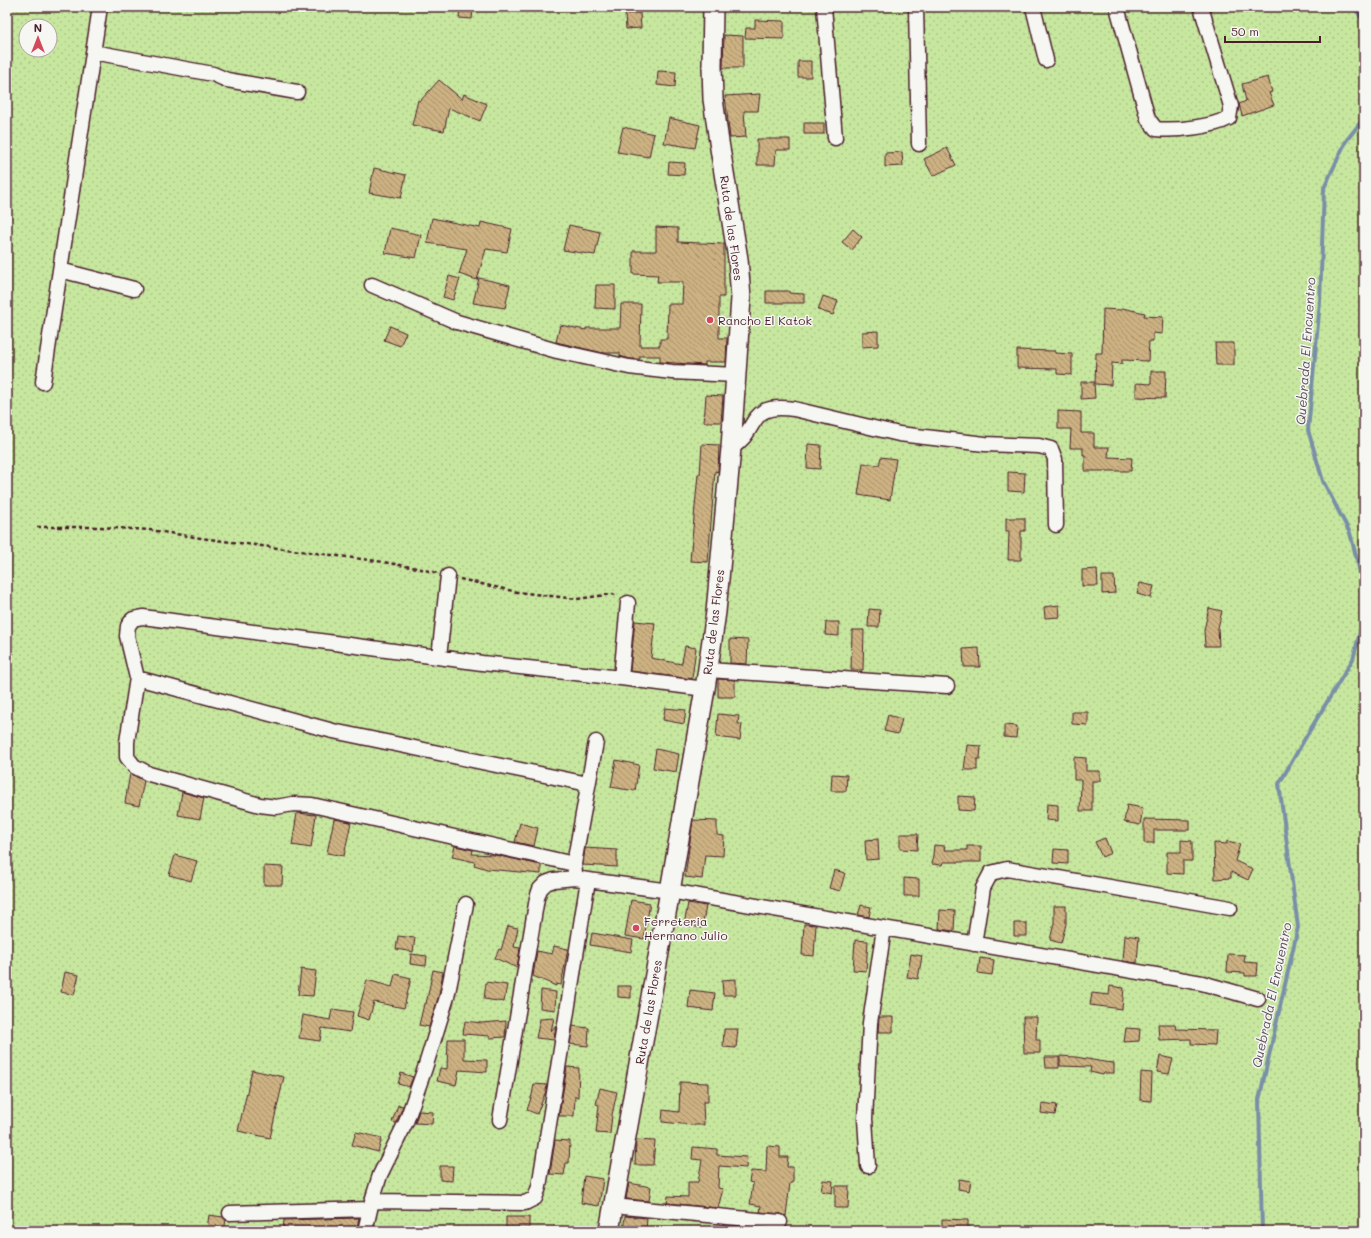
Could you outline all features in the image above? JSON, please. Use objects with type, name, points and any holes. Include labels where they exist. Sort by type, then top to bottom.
[{"type":"main road","name":"Ruta de las Flores","points":[[609,1231],[708,670],[731,448],[741,298],[739,267],[713,99],[713,7]]},
{"type":"street","points":[[44,382],[100,7]]},
{"type":"street","points":[[824,7],[835,138]]},
{"type":"street","points":[[916,7],[919,144]]},
{"type":"street","points":[[1033,7],[1046,60]]},
{"type":"street","points":[[1116,7],[1148,119],[1156,129],[1170,130],[1220,123],[1229,118],[1231,106],[1201,7]]},
{"type":"street","points":[[93,52],[213,74],[227,80],[297,92]]},
{"type":"street","points":[[60,270],[134,289]]},
{"type":"street","points":[[372,284],[458,322],[557,351],[629,367],[672,372],[736,375]]},
{"type":"street","points":[[731,448],[738,444],[757,415],[767,409],[780,407],[898,434],[985,444],[1039,446],[1051,449],[1055,458],[1056,525]]},
{"type":"street","points":[[439,657],[448,576]]},
{"type":"street","points":[[621,678],[628,603]]},
{"type":"street","points":[[574,864],[312,805],[292,804],[276,807],[260,805],[149,774],[134,766],[127,757],[127,742],[137,678],[127,636],[128,626],[133,619],[143,617],[439,657],[705,689]]},
{"type":"street","points":[[708,670],[947,686]]},
{"type":"street","points":[[137,678],[333,731],[588,784]]},
{"type":"street","points":[[230,1213],[371,1205],[525,1202],[535,1198],[539,1187],[582,879],[574,864],[596,742]]},
{"type":"street","points":[[974,944],[983,888],[991,873],[1008,870],[1230,908]]},
{"type":"street","points":[[500,1120],[537,898],[540,889],[546,883],[554,880],[582,879],[670,891],[1202,983],[1258,999]]},
{"type":"street","points":[[364,1231],[380,1175],[406,1122],[426,1068],[447,997],[466,904]]},
{"type":"street","points":[[868,1166],[865,1119],[870,1023],[884,928]]},
{"type":"street","points":[[613,1206],[780,1222]]},
{"type":"path","points":[[37,527],[98,527],[150,530],[378,561],[418,568],[517,592],[577,599],[613,594],[628,603]]},
{"type":"green space","points":[[7,7],[1364,7],[1364,1231],[7,1231]]},
{"type":"building","points":[[460,8],[473,9],[472,19],[459,18]]},
{"type":"building","points":[[640,13],[641,28],[626,29],[625,14]]},
{"type":"building","points":[[755,20],[784,21],[784,39],[745,38],[746,28],[755,28]]},
{"type":"building","points":[[724,35],[743,36],[743,68],[723,68]]},
{"type":"building","points":[[798,61],[811,61],[811,77],[798,77]]},
{"type":"building","points":[[658,71],[676,72],[675,87],[657,85]]},
{"type":"building","points":[[1268,77],[1272,92],[1269,93],[1274,105],[1242,116],[1239,104],[1246,101],[1242,84]]},
{"type":"building","points":[[439,80],[462,99],[464,94],[487,104],[480,121],[449,108],[444,131],[412,125],[418,100],[420,101]]},
{"type":"building","points":[[760,94],[758,111],[744,111],[746,137],[730,138],[725,96]]},
{"type":"building","points":[[669,118],[700,125],[695,148],[664,143]]},
{"type":"building","points":[[804,123],[824,123],[824,134],[804,134]]},
{"type":"building","points":[[623,127],[654,134],[649,157],[617,152]]},
{"type":"building","points":[[757,139],[790,139],[790,150],[776,150],[775,165],[757,165]]},
{"type":"building","points":[[947,148],[956,165],[933,176],[924,159]]},
{"type":"building","points":[[902,152],[903,166],[885,167],[885,153]]},
{"type":"building","points":[[669,162],[685,163],[684,175],[668,174]]},
{"type":"building","points":[[374,168],[406,175],[401,198],[369,193]]},
{"type":"building","points":[[432,218],[480,228],[481,222],[512,229],[507,252],[486,249],[477,280],[459,274],[467,249],[427,243]]},
{"type":"building","points":[[569,225],[600,232],[595,255],[563,250]]},
{"type":"building","points":[[656,227],[678,228],[678,242],[724,244],[724,297],[719,297],[719,338],[727,338],[726,362],[705,362],[705,365],[660,362],[660,356],[640,356],[640,359],[630,359],[620,356],[620,353],[603,353],[556,342],[560,325],[586,330],[586,328],[620,328],[621,304],[641,304],[640,346],[660,346],[660,339],[667,339],[668,304],[682,304],[683,282],[657,282],[658,275],[633,274],[633,251],[656,251]]},
{"type":"building","points":[[390,228],[421,235],[416,258],[385,253]]},
{"type":"building","points":[[853,229],[862,237],[852,250],[842,242]]},
{"type":"building","points":[[449,276],[460,279],[453,300],[443,297]]},
{"type":"building","points":[[479,278],[510,285],[505,308],[473,303]]},
{"type":"building","points":[[596,285],[615,285],[615,309],[595,308]]},
{"type":"building","points":[[766,291],[789,291],[789,293],[804,294],[804,303],[766,303]]},
{"type":"building","points":[[823,296],[838,301],[833,315],[818,310]]},
{"type":"building","points":[[1122,308],[1145,313],[1144,316],[1163,317],[1162,334],[1153,333],[1153,341],[1149,341],[1148,361],[1122,360],[1122,364],[1112,363],[1111,385],[1095,384],[1096,353],[1102,353],[1103,309],[1122,310]]},
{"type":"building","points":[[390,326],[406,333],[400,346],[384,340]]},
{"type":"building","points":[[878,331],[878,346],[862,347],[862,332]]},
{"type":"building","points":[[1215,343],[1234,343],[1234,365],[1216,365]]},
{"type":"building","points":[[1017,350],[1055,351],[1055,353],[1072,354],[1072,375],[1057,374],[1057,369],[1017,368]]},
{"type":"building","points":[[1151,371],[1166,371],[1165,398],[1136,397],[1136,383],[1151,384]]},
{"type":"building","points":[[1081,382],[1094,382],[1095,398],[1081,399]]},
{"type":"building","points":[[706,395],[723,396],[721,422],[704,422]]},
{"type":"building","points":[[1058,411],[1081,412],[1081,433],[1094,433],[1094,447],[1109,447],[1108,457],[1132,458],[1131,471],[1085,471],[1085,455],[1083,455],[1083,448],[1070,448],[1071,429],[1058,429]]},
{"type":"building","points":[[702,444],[719,445],[718,472],[715,471],[708,562],[690,561]]},
{"type":"building","points":[[808,444],[821,445],[820,469],[807,468]]},
{"type":"building","points":[[881,457],[896,459],[890,500],[858,495],[863,463],[879,465]]},
{"type":"building","points":[[1008,472],[1025,473],[1024,492],[1008,491]]},
{"type":"building","points":[[1006,518],[1025,518],[1025,531],[1021,531],[1021,560],[1008,560],[1009,531],[1006,531]]},
{"type":"building","points":[[1097,569],[1098,586],[1082,586],[1082,570]]},
{"type":"building","points":[[1102,576],[1114,576],[1115,593],[1102,594]]},
{"type":"building","points":[[1140,583],[1154,586],[1151,598],[1137,594]]},
{"type":"building","points":[[1059,605],[1060,617],[1045,618],[1044,607]]},
{"type":"building","points":[[1209,608],[1222,611],[1218,628],[1219,646],[1205,646],[1204,630]]},
{"type":"building","points":[[869,609],[880,610],[879,627],[868,627]]},
{"type":"building","points":[[635,621],[655,623],[651,658],[681,664],[685,646],[696,648],[692,679],[630,671]]},
{"type":"building","points":[[826,622],[839,622],[839,636],[825,635]]},
{"type":"building","points":[[852,630],[864,630],[863,670],[851,670]]},
{"type":"building","points":[[730,639],[748,640],[747,664],[730,663]]},
{"type":"building","points":[[979,648],[980,667],[964,667],[963,649]]},
{"type":"building","points":[[718,679],[735,680],[735,697],[718,697]]},
{"type":"building","points":[[665,708],[686,710],[684,724],[663,720]]},
{"type":"building","points":[[1072,712],[1088,712],[1088,725],[1072,724]]},
{"type":"building","points":[[718,714],[739,716],[738,724],[742,724],[740,740],[716,737]]},
{"type":"building","points":[[888,715],[902,719],[898,734],[884,731]]},
{"type":"building","points":[[1004,725],[1017,726],[1016,738],[1004,737]]},
{"type":"building","points":[[967,745],[981,746],[980,759],[977,759],[977,770],[964,770]]},
{"type":"building","points":[[656,749],[679,754],[676,772],[653,768]]},
{"type":"building","points":[[1074,757],[1086,758],[1086,771],[1100,771],[1100,781],[1092,781],[1092,811],[1080,811],[1081,780],[1074,780]]},
{"type":"building","points":[[616,760],[639,765],[635,791],[611,787]]},
{"type":"building","points":[[130,773],[144,781],[139,806],[125,803]]},
{"type":"building","points":[[832,774],[847,775],[846,791],[831,791]]},
{"type":"building","points":[[182,792],[204,798],[200,819],[178,815]]},
{"type":"building","points":[[958,796],[975,797],[974,811],[958,810]]},
{"type":"building","points":[[1047,804],[1058,805],[1058,821],[1046,820]]},
{"type":"building","points":[[1127,805],[1143,808],[1140,825],[1124,822]]},
{"type":"building","points":[[297,813],[316,815],[311,848],[292,845]]},
{"type":"building","points":[[334,819],[351,822],[344,856],[327,853]]},
{"type":"building","points":[[1144,819],[1190,820],[1190,830],[1154,830],[1154,843],[1144,843]]},
{"type":"building","points":[[693,820],[717,821],[717,835],[724,836],[723,856],[705,855],[702,879],[685,877]]},
{"type":"building","points":[[520,823],[538,828],[534,846],[515,842]]},
{"type":"building","points":[[900,834],[918,834],[917,850],[900,849]]},
{"type":"building","points":[[1105,838],[1111,853],[1102,857],[1095,842]]},
{"type":"building","points":[[878,839],[879,859],[866,860],[865,840]]},
{"type":"building","points":[[1181,840],[1192,841],[1192,861],[1183,861],[1183,874],[1167,873],[1167,852],[1181,852]]},
{"type":"building","points":[[1227,841],[1240,844],[1235,861],[1253,869],[1248,880],[1231,872],[1231,878],[1215,879],[1214,843],[1227,844]]},
{"type":"building","points":[[934,845],[945,846],[944,850],[967,850],[967,846],[981,846],[981,862],[943,862],[942,865],[932,864]]},
{"type":"building","points":[[455,846],[473,850],[472,854],[495,855],[541,865],[541,874],[487,869],[474,865],[475,862],[452,857]]},
{"type":"building","points":[[585,848],[617,850],[617,867],[583,865]]},
{"type":"building","points":[[1054,849],[1068,850],[1068,864],[1053,863]]},
{"type":"building","points":[[175,855],[197,861],[191,881],[169,875]]},
{"type":"building","points":[[264,866],[283,867],[282,885],[264,885]]},
{"type":"building","points":[[834,870],[845,873],[840,891],[829,888]]},
{"type":"building","points":[[904,878],[919,879],[919,896],[904,896]]},
{"type":"building","points":[[631,900],[650,903],[644,939],[625,936]]},
{"type":"building","points":[[688,903],[706,906],[702,928],[684,925]]},
{"type":"building","points":[[861,905],[871,907],[869,917],[858,915]]},
{"type":"building","points":[[1054,906],[1066,906],[1066,924],[1061,943],[1050,940],[1054,923]]},
{"type":"building","points":[[940,910],[955,911],[954,931],[939,929]]},
{"type":"building","points":[[1014,923],[1027,923],[1027,936],[1014,936]]},
{"type":"building","points":[[804,924],[816,925],[814,956],[802,955]]},
{"type":"building","points":[[508,926],[518,928],[514,947],[520,948],[517,968],[495,958],[499,949],[501,950]]},
{"type":"building","points":[[592,933],[633,940],[631,952],[590,945]]},
{"type":"building","points":[[1125,935],[1139,937],[1137,963],[1123,961]]},
{"type":"building","points":[[398,936],[415,938],[413,952],[396,949]]},
{"type":"building","points":[[855,940],[868,941],[866,971],[853,970]]},
{"type":"building","points":[[554,946],[568,949],[561,985],[556,984],[556,986],[533,976],[537,951],[552,954]]},
{"type":"building","points":[[411,954],[427,956],[426,966],[410,964]]},
{"type":"building","points":[[911,954],[922,956],[918,979],[907,977]]},
{"type":"building","points":[[1228,954],[1245,955],[1244,962],[1258,963],[1257,976],[1245,976],[1245,973],[1227,972]]},
{"type":"building","points":[[980,958],[994,960],[992,975],[978,973]]},
{"type":"building","points":[[301,969],[316,971],[313,996],[298,995]]},
{"type":"building","points":[[433,970],[443,972],[439,995],[429,1027],[419,1025],[424,1004],[426,1004]]},
{"type":"building","points":[[65,972],[79,975],[74,995],[61,992]]},
{"type":"building","points":[[395,974],[411,978],[404,1008],[374,1002],[369,1020],[357,1016],[367,980],[392,987]]},
{"type":"building","points":[[736,979],[736,995],[723,995],[722,980]]},
{"type":"building","points":[[486,982],[507,985],[504,1002],[484,999]]},
{"type":"building","points":[[618,986],[631,986],[631,998],[618,997]]},
{"type":"building","points":[[1110,986],[1124,988],[1122,1009],[1090,1005],[1092,993],[1109,995]]},
{"type":"building","points":[[541,990],[556,992],[555,1010],[540,1008]]},
{"type":"building","points":[[690,990],[715,993],[713,1011],[688,1008]]},
{"type":"building","points":[[332,1009],[353,1012],[350,1032],[322,1028],[320,1041],[299,1038],[303,1015],[330,1020]]},
{"type":"building","points":[[879,1017],[893,1017],[893,1032],[878,1032]]},
{"type":"building","points":[[1023,1017],[1037,1017],[1036,1040],[1040,1040],[1040,1053],[1024,1053]]},
{"type":"building","points":[[554,1018],[551,1031],[556,1025],[554,1040],[536,1038],[540,1019]]},
{"type":"building","points":[[465,1021],[482,1023],[506,1021],[505,1037],[490,1038],[490,1036],[463,1034]]},
{"type":"building","points":[[1158,1024],[1175,1024],[1176,1029],[1216,1030],[1215,1045],[1191,1044],[1191,1039],[1159,1040]]},
{"type":"building","points":[[573,1026],[589,1028],[588,1046],[570,1044]]},
{"type":"building","points":[[1126,1028],[1140,1029],[1139,1041],[1124,1042]]},
{"type":"building","points":[[724,1029],[738,1029],[736,1048],[723,1047]]},
{"type":"building","points":[[448,1039],[464,1039],[464,1059],[487,1060],[487,1072],[459,1070],[456,1085],[437,1081],[440,1068],[447,1069]]},
{"type":"building","points":[[1060,1056],[1114,1063],[1114,1073],[1104,1073],[1103,1075],[1090,1072],[1091,1067],[1060,1066]]},
{"type":"building","points":[[1160,1056],[1173,1059],[1169,1074],[1157,1072]]},
{"type":"building","points":[[1045,1057],[1059,1057],[1059,1068],[1046,1068]]},
{"type":"building","points":[[567,1067],[579,1068],[578,1097],[575,1096],[574,1116],[559,1116]]},
{"type":"building","points":[[252,1070],[284,1077],[270,1138],[238,1131]]},
{"type":"building","points":[[1141,1072],[1152,1073],[1151,1101],[1140,1100]]},
{"type":"building","points":[[401,1073],[413,1077],[409,1087],[398,1084]]},
{"type":"building","points":[[680,1082],[708,1083],[708,1102],[703,1102],[704,1125],[662,1122],[663,1110],[679,1112]]},
{"type":"building","points":[[534,1084],[547,1085],[537,1114],[527,1110]]},
{"type":"building","points":[[600,1088],[617,1092],[610,1134],[596,1133],[599,1105],[596,1104]]},
{"type":"building","points":[[1042,1103],[1057,1105],[1055,1115],[1041,1113]]},
{"type":"building","points":[[398,1105],[403,1106],[396,1123],[392,1122]]},
{"type":"building","points":[[419,1111],[433,1112],[432,1124],[415,1123]]},
{"type":"building","points":[[356,1132],[382,1138],[378,1152],[352,1145]]},
{"type":"building","points":[[555,1140],[570,1141],[569,1163],[566,1163],[564,1175],[550,1174]]},
{"type":"building","points":[[636,1140],[655,1141],[653,1165],[635,1165]]},
{"type":"building","points":[[767,1146],[780,1147],[780,1157],[788,1157],[787,1167],[793,1167],[793,1183],[790,1183],[786,1216],[781,1214],[760,1212],[761,1206],[750,1204],[753,1183],[749,1182],[751,1171],[766,1172]]},
{"type":"building","points":[[693,1147],[717,1149],[717,1155],[747,1157],[746,1168],[719,1166],[718,1188],[723,1189],[718,1208],[667,1203],[668,1196],[688,1197],[688,1182],[698,1182],[702,1160],[692,1159]]},
{"type":"building","points":[[440,1166],[453,1166],[452,1181],[440,1180]]},
{"type":"building","points":[[584,1176],[603,1179],[599,1206],[581,1203]]},
{"type":"building","points":[[959,1179],[971,1181],[969,1191],[958,1189]]},
{"type":"building","points":[[823,1180],[833,1181],[832,1193],[821,1191]]},
{"type":"building","points":[[629,1183],[651,1187],[649,1201],[626,1199]]},
{"type":"building","points":[[835,1186],[849,1186],[848,1208],[835,1208]]},
{"type":"building","points":[[209,1215],[223,1217],[226,1220],[224,1231],[207,1229]]},
{"type":"building","points":[[625,1216],[647,1218],[646,1231],[623,1231]]},
{"type":"building","points":[[506,1217],[529,1217],[529,1231],[506,1231]]},
{"type":"building","points":[[359,1218],[357,1227],[323,1231],[283,1231],[284,1220]]},
{"type":"building","points":[[942,1219],[968,1220],[968,1231],[942,1231]]},
{"type":"waterway","name":"Quebrada El Encuentro","points":[[1354,7],[1364,21]]},
{"type":"waterway","name":"Quebrada El Encuentro","points":[[1364,118],[1346,141],[1324,188],[1320,302],[1308,430],[1323,481],[1350,533],[1364,587]]},
{"type":"waterway","name":"Quebrada El Encuentro","points":[[1262,1231],[1259,1100],[1298,927],[1279,784],[1353,659],[1364,617]]},
{"type":"place","name":"Rancho El Katok","points":[[710,320]]},
{"type":"place","name":"Ferreteria Hermano Julio","points":[[636,928]]}]
